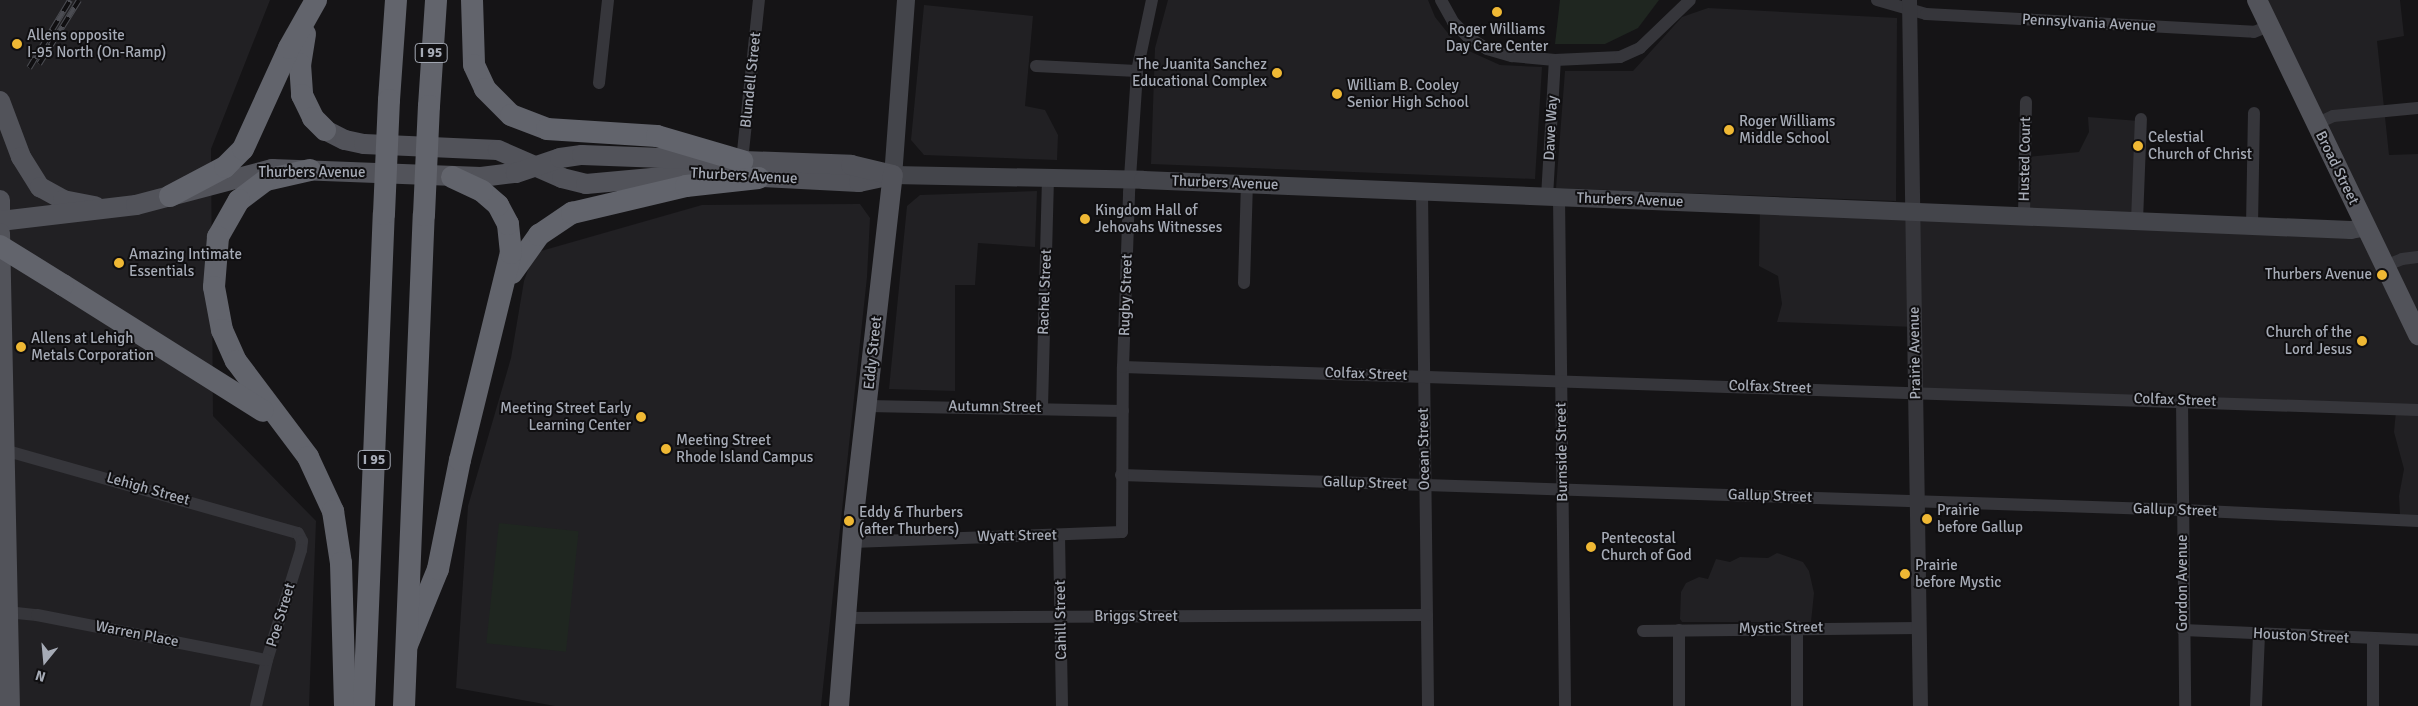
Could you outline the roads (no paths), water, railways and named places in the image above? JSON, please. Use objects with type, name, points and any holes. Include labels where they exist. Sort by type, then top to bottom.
[{"type":"highway","points":[[316,0],[303,42],[300,85],[309,112],[325,130]]},
{"type":"highway","points":[[170,196],[224,167],[243,149],[289,48],[316,0]]},
{"type":"highway","name":"I 95","points":[[364,706],[389,100],[396,0]]},
{"type":"highway","name":"I 95","points":[[404,706],[424,215],[436,0]]},
{"type":"highway","points":[[472,0],[474,66],[485,89],[511,115],[546,128],[657,136],[742,161]]},
{"type":"highway","points":[[310,170],[276,176],[239,200],[218,237],[213,274],[217,308],[228,346],[244,374],[298,444],[323,484],[337,524],[341,563],[345,706]]},
{"type":"highway","points":[[407,645],[438,569],[460,460],[501,302],[511,253],[506,218],[488,195],[452,177]]},
{"type":"highway","points":[[501,302],[514,268],[529,246],[550,226],[572,213],[686,186],[759,178]]},
{"type":"highway","points":[[0,246],[243,396],[298,444]]},
{"type":"main road","name":"Eddy Street","points":[[838,706],[852,542],[893,176],[906,0]]},
{"type":"main road","name":"Broad Street","points":[[2257,0],[2418,335]]},
{"type":"main road","points":[[0,101],[21,158],[40,187],[71,202],[117,209]]},
{"type":"main road","name":"Thurbers Avenue","points":[[325,130],[345,140],[364,144],[498,150],[570,181],[594,185],[698,172],[759,178],[859,182],[893,176],[1048,177],[2351,230],[2366,227]]},
{"type":"main road","name":"Thurbers Avenue","points":[[0,222],[117,209],[259,171],[310,170],[452,177],[494,176],[538,166],[560,158],[582,155],[851,165],[893,176]]},
{"type":"main road","points":[[0,200],[0,212]]},
{"type":"main road","points":[[0,222],[10,706]]},
{"type":"street","points":[[599,83],[608,0]]},
{"type":"street","name":"Blundell Street","points":[[742,161],[759,0]]},
{"type":"street","name":"Rugby Street","points":[[1122,532],[1123,366],[1130,180],[1137,71],[1152,0]]},
{"type":"street","points":[[1441,0],[1453,22],[1468,37],[1487,49],[1512,56],[1555,60],[1620,57],[1633,51],[1690,0]]},
{"type":"street","name":"Pennsylvania Avenue","points":[[1877,0],[1909,4],[1926,14],[2254,32],[2269,26]]},
{"type":"street","name":"Prairie Avenue","points":[[1909,4],[1920,706]]},
{"type":"street","name":"Dawe Way","points":[[1553,197],[1555,60]]},
{"type":"street","points":[[1036,66],[1137,71]]},
{"type":"street","name":"Husted Court","points":[[2024,216],[2026,102]]},
{"type":"street","points":[[2316,124],[2333,116],[2418,108]]},
{"type":"street","points":[[2252,226],[2254,113]]},
{"type":"street","points":[[2137,221],[2141,119]]},
{"type":"street","name":"Rachel Street","points":[[1042,407],[1048,177]]},
{"type":"street","points":[[1244,283],[1247,184]]},
{"type":"street","name":"Ocean Street","points":[[1422,192],[1422,376],[1428,706]]},
{"type":"street","name":"Burnside Street","points":[[1553,197],[1561,380],[1565,706]]},
{"type":"street","points":[[2386,266],[2402,259],[2418,257]]},
{"type":"street","name":"Colfax Street","points":[[1123,366],[2182,400],[2418,410]]},
{"type":"street","name":"Gordon Avenue","points":[[2182,400],[2185,706]]},
{"type":"street","name":"Autumn Street","points":[[868,406],[1042,407],[1123,411]]},
{"type":"street","name":"Lehigh Street","points":[[4,450],[291,530]]},
{"type":"street","name":"Gallup Street","points":[[1121,475],[2183,510],[2418,521]]},
{"type":"street","name":"Poe Street","points":[[256,706],[267,660],[302,545],[301,537],[291,530]]},
{"type":"street","name":"Wyatt Street","points":[[852,542],[1122,532]]},
{"type":"street","name":"Cahill Street","points":[[1059,535],[1062,706]]},
{"type":"street","name":"Warren Place","points":[[7,612],[37,615],[267,660]]},
{"type":"street","name":"Briggs Street","points":[[845,618],[1427,615]]},
{"type":"street","points":[[1797,627],[1798,706]]},
{"type":"street","name":"Mystic Street","points":[[1642,631],[1797,627],[1919,628]]},
{"type":"street","points":[[1679,630],[1679,706]]},
{"type":"street","name":"Houston Street","points":[[2183,630],[2418,640]]},
{"type":"street","points":[[2256,706],[2259,634]]},
{"type":"street","points":[[2373,706],[2374,639]]},
{"type":"railway","points":[[29,68],[70,0]]},
{"type":"railway","points":[[39,64],[79,0]]},
{"type":"place","name":"Roger Williams Day Care Center","points":[[1497,12]]},
{"type":"place","name":"Allens opposite I-95 North (On-Ramp)","points":[[17,44]]},
{"type":"place","name":"The Juanita Sanchez Educational Complex","points":[[1277,73]]},
{"type":"place","name":"William B. Cooley Senior High School","points":[[1337,94]]},
{"type":"place","name":"Roger Williams Middle School","points":[[1729,130]]},
{"type":"place","name":"Celestial Church of Christ","points":[[2138,146]]},
{"type":"place","name":"Kingdom Hall of Jehovahs Witnesses","points":[[1085,219]]},
{"type":"place","name":"Amazing Intimate Essentials","points":[[119,263]]},
{"type":"place","name":"Thurbers Avenue","points":[[2382,275]]},
{"type":"place","name":"Church of the Lord Jesus","points":[[2362,341]]},
{"type":"place","name":"Allens at Lehigh Metals Corporation","points":[[21,347]]},
{"type":"place","name":"Meeting Street Early Learning Center","points":[[641,417]]},
{"type":"place","name":"Meeting Street Rhode Island Campus","points":[[666,449]]},
{"type":"place","name":"Prairie before Gallup","points":[[1927,519]]},
{"type":"place","name":"Eddy & Thurbers (after Thurbers)","points":[[849,521]]},
{"type":"place","name":"Pentecostal Church of God","points":[[1591,547]]},
{"type":"place","name":"Prairie before Mystic","points":[[1905,574]]}]
